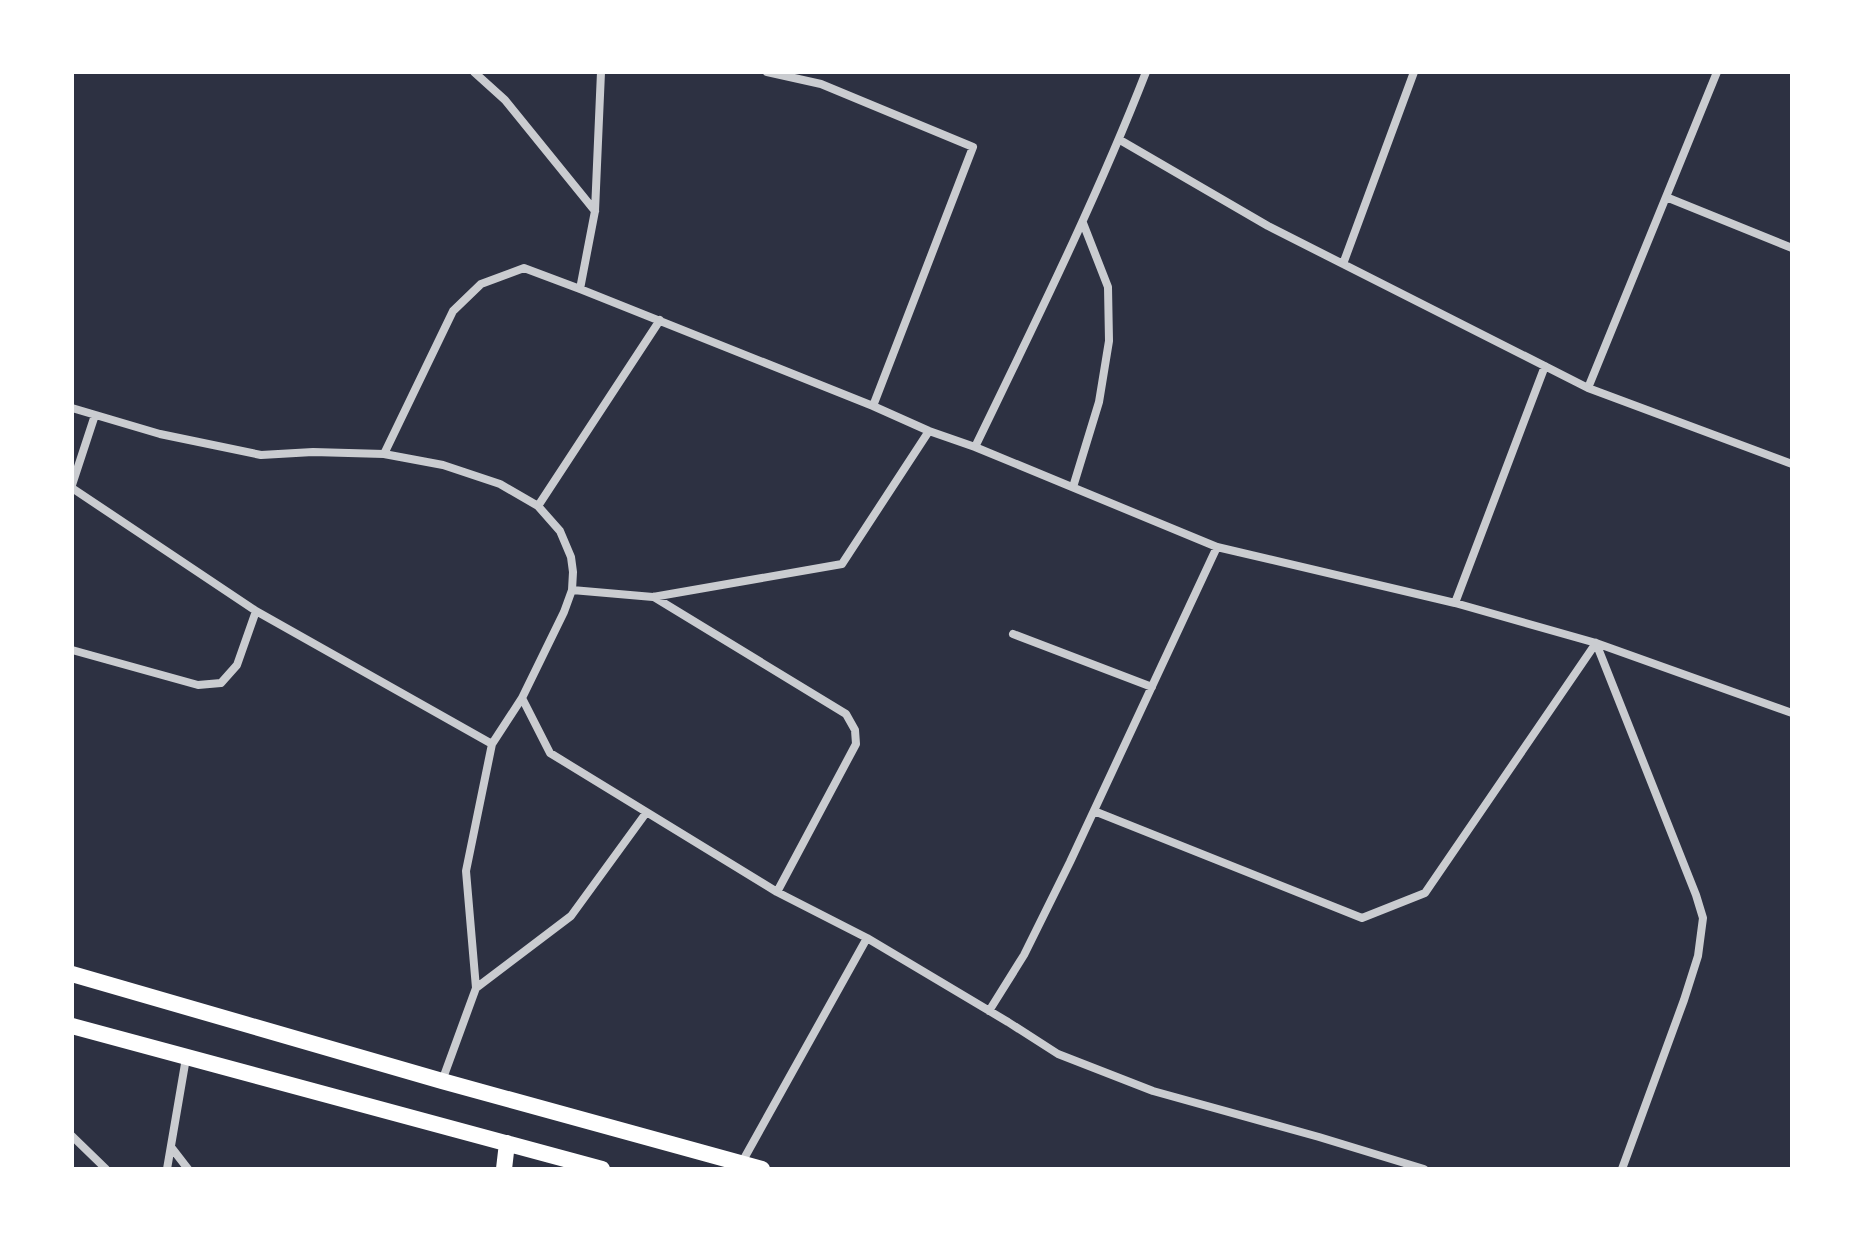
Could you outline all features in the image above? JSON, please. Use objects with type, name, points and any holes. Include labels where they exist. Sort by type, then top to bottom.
[{"type":"main road","points":[[72,974],[740,1166],[762,1169]]},
{"type":"main road","points":[[72,1026],[602,1169]]},
{"type":"main road","points":[[504,1169],[507,1143]]},
{"type":"street","points":[[474,72],[505,100],[595,211]]},
{"type":"street","points":[[580,289],[595,211],[601,72]]},
{"type":"street","points":[[767,72],[821,84],[973,147],[873,406]]},
{"type":"street","points":[[975,447],[1083,223],[1146,72]]},
{"type":"street","points":[[1343,264],[1414,72]]},
{"type":"street","points":[[1588,388],[1717,72]]},
{"type":"street","points":[[1120,140],[1268,226],[1588,388],[1792,464]]},
{"type":"street","points":[[1666,197],[1792,248]]},
{"type":"street","points":[[1073,487],[1099,402],[1109,341],[1108,287],[1083,223]]},
{"type":"street","points":[[384,454],[453,311],[481,284],[524,268],[660,320],[1217,547],[1455,603],[1596,643],[1792,713]]},
{"type":"street","points":[[538,506],[660,320]]},
{"type":"street","points":[[1455,603],[1545,366]]},
{"type":"street","points":[[72,408],[160,434],[261,455],[313,452],[384,454],[443,465],[500,484],[538,506],[560,531],[571,557],[572,590],[522,698],[492,744],[466,871],[476,988],[442,1081]]},
{"type":"street","points":[[95,415],[72,487],[256,611],[492,744]]},
{"type":"street","points":[[572,590],[653,597],[842,564],[929,431]]},
{"type":"street","points":[[989,1011],[1024,955],[1217,547]]},
{"type":"street","points":[[653,597],[846,714],[855,730],[856,744],[777,892]]},
{"type":"street","points":[[72,650],[198,685],[221,683],[237,665],[256,611]]},
{"type":"street","points":[[1013,634],[1152,687]]},
{"type":"street","points":[[1094,811],[1362,918],[1425,893],[1596,643]]},
{"type":"street","points":[[1596,643],[1703,918],[1698,956],[1684,1000],[1622,1169]]},
{"type":"street","points":[[522,698],[550,753],[777,892],[867,938],[1058,1054],[1153,1091],[1424,1169]]},
{"type":"street","points":[[476,988],[571,916],[646,813]]},
{"type":"street","points":[[740,1166],[867,938]]},
{"type":"street","points":[[167,1169],[186,1058]]},
{"type":"street","points":[[72,1136],[106,1169]]},
{"type":"street","points":[[171,1147],[188,1169]]}]
